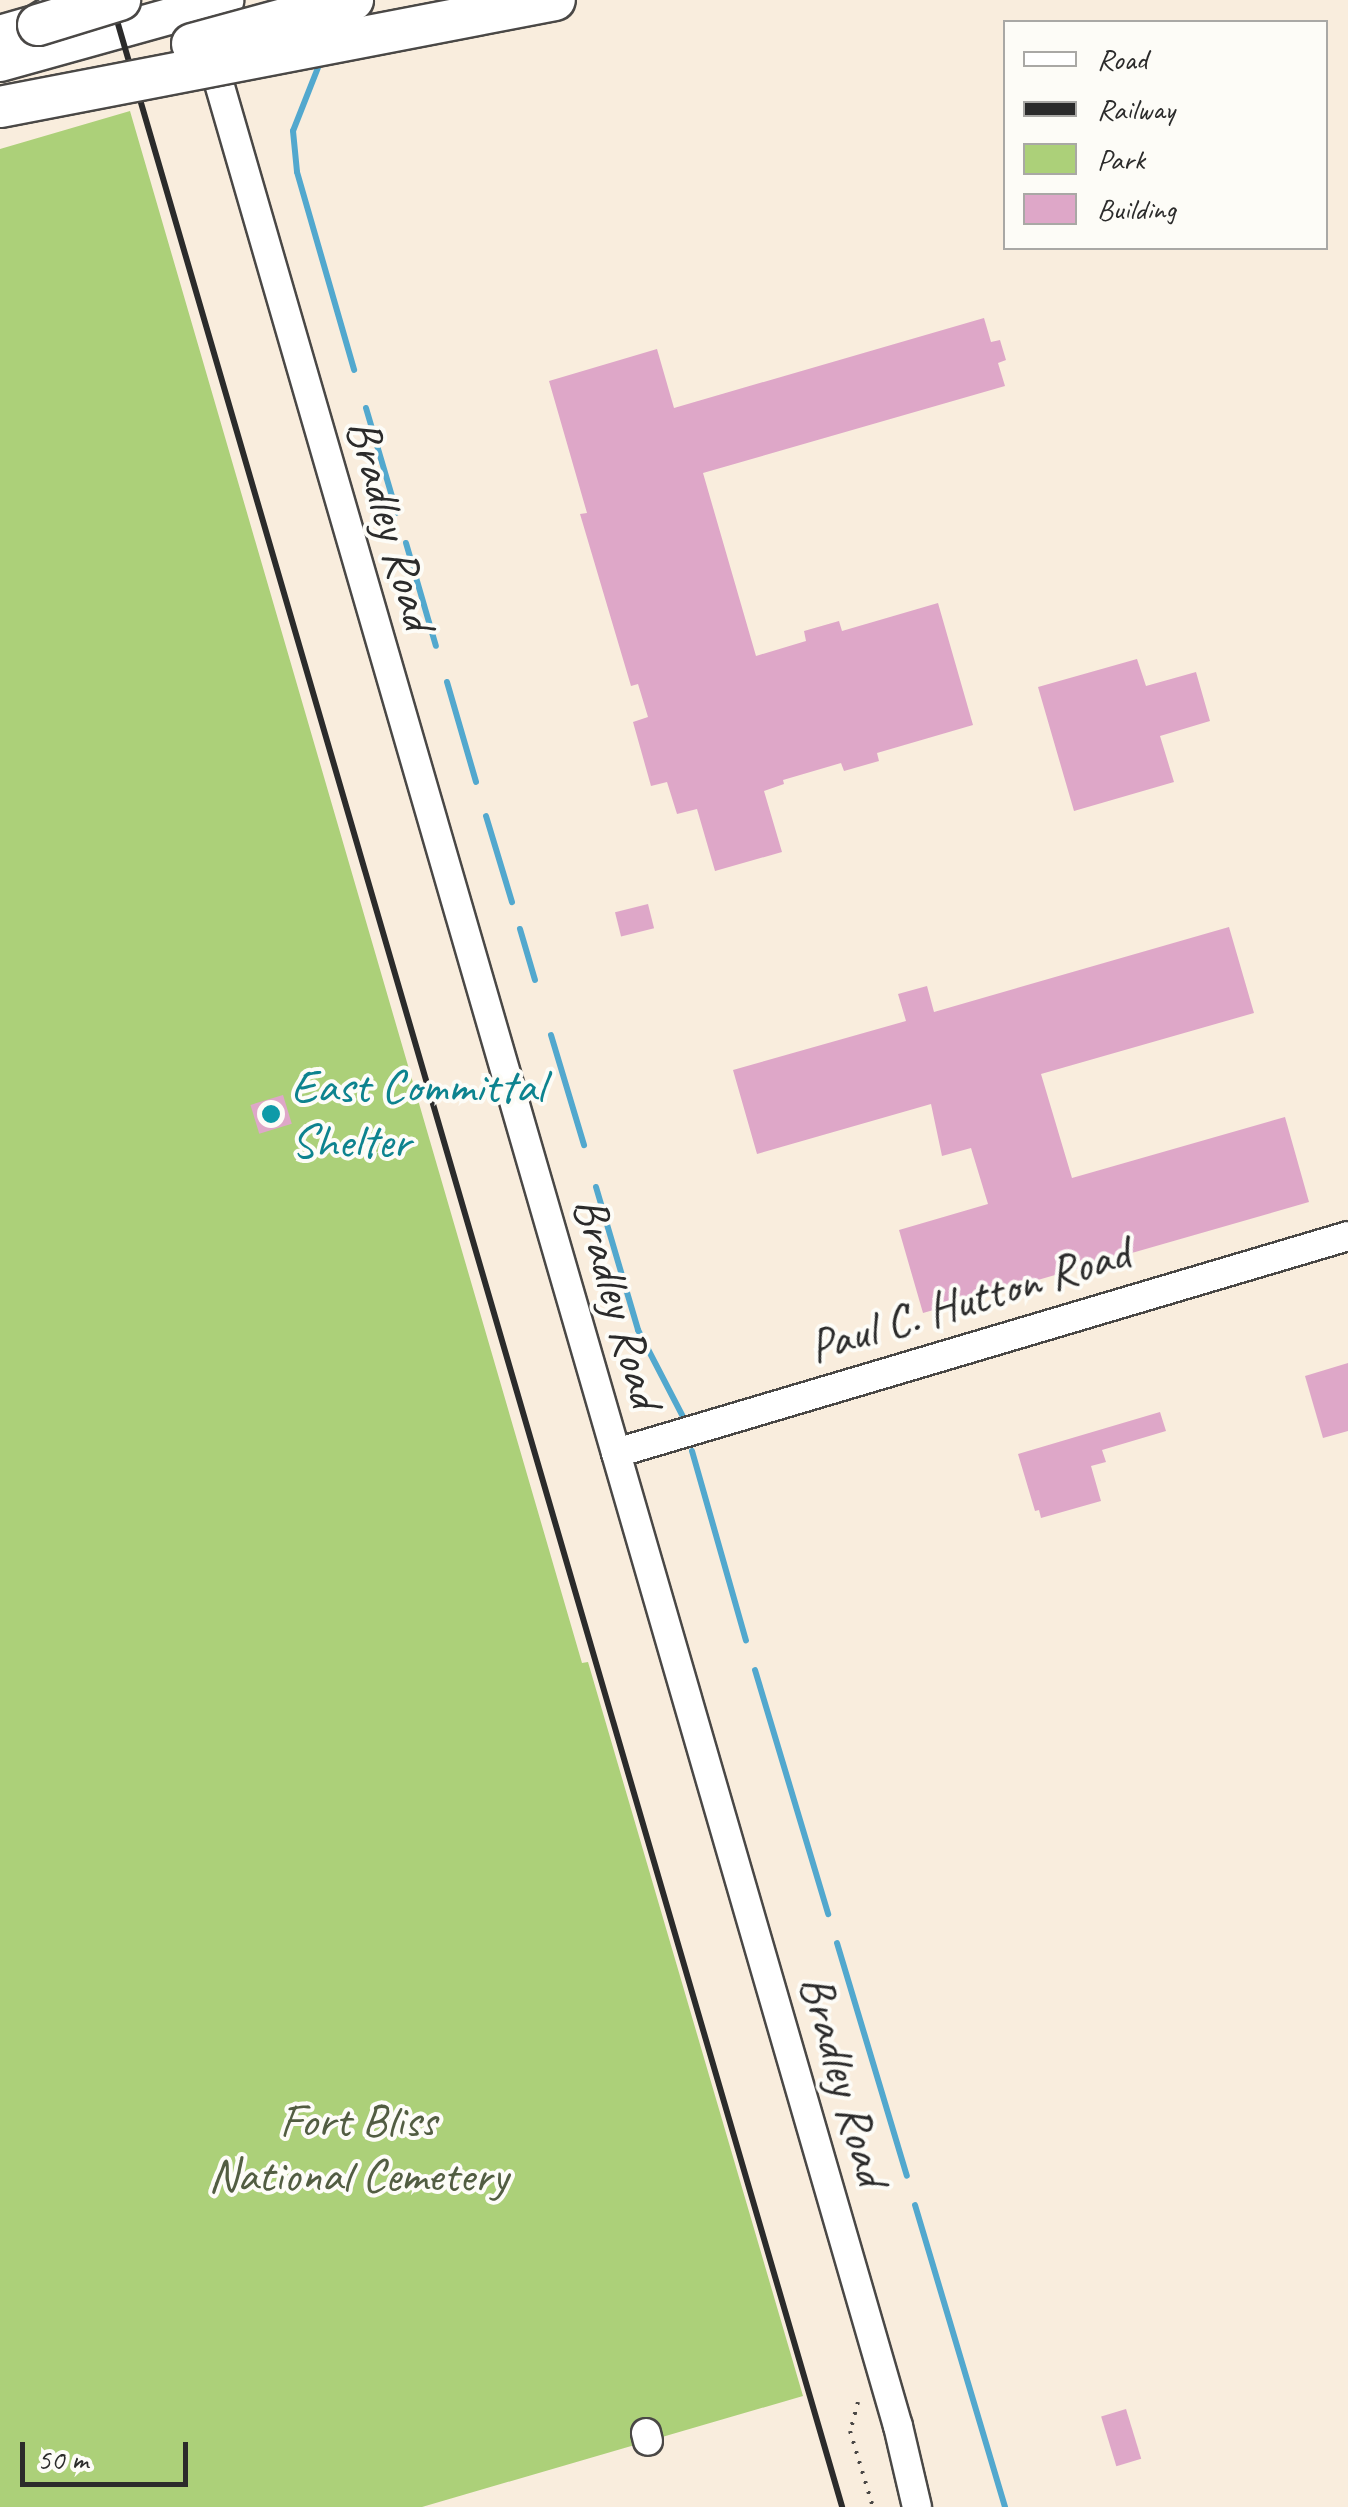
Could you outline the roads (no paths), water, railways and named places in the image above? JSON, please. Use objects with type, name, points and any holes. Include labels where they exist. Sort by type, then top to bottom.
[{"type":"highway","points":[[19,30],[76,0]]},
{"type":"highway","points":[[19,30],[120,0]]},
{"type":"highway","points":[[0,98],[353,0]]},
{"type":"highway","points":[[0,107],[554,0]]},
{"type":"main road","points":[[0,62],[211,4]]},
{"type":"street","name":"Bradley Road","points":[[211,4],[616,1453],[893,2408],[916,2507]]},
{"type":"street","name":"Paul C. Hutton Road","points":[[616,1453],[1348,1236]]},
{"type":"waterway","points":[[321,60],[293,131],[297,172],[354,370]]},
{"type":"waterway","points":[[366,408],[397,513]]},
{"type":"waterway","points":[[406,543],[436,646]]},
{"type":"waterway","points":[[447,682],[476,782]]},
{"type":"waterway","points":[[486,816],[512,902]]},
{"type":"waterway","points":[[520,929],[535,980]]},
{"type":"waterway","points":[[551,1035],[584,1145]]},
{"type":"waterway","points":[[596,1187],[638,1330],[682,1415]]},
{"type":"waterway","points":[[692,1451],[746,1640]]},
{"type":"waterway","points":[[755,1670],[828,1914]]},
{"type":"waterway","points":[[837,1943],[907,2176]]},
{"type":"waterway","points":[[915,2205],[1005,2507]]},
{"type":"railway","points":[[111,0],[842,2507]]},
{"type":"place","name":"East Committal Shelter","points":[[271,1114]]},
{"type":"park label","name":"Fort Bliss National Cemetery","points":[[358,2148]]}]
